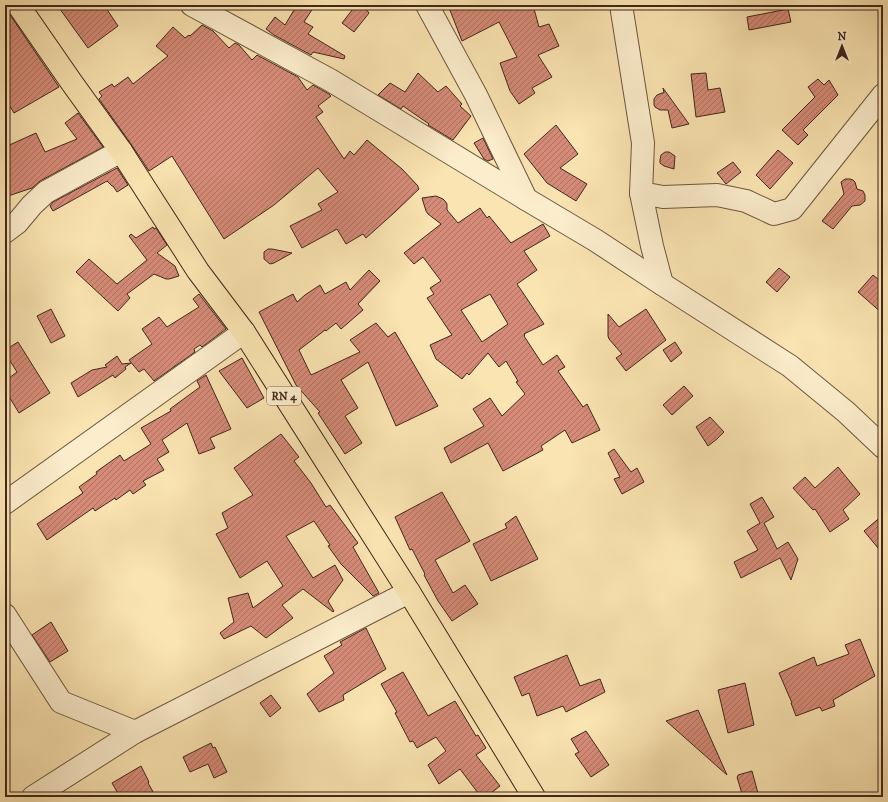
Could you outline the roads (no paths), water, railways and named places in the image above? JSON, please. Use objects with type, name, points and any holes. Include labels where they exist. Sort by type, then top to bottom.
[{"type":"highway","name":"RN 4","points":[[18,5],[72,84],[121,151],[198,271],[244,332],[409,592],[534,797]]},
{"type":"street","points":[[192,5],[330,80],[526,200],[595,240],[790,366],[846,412],[883,447]]},
{"type":"street","points":[[427,5],[476,95],[526,200]]},
{"type":"street","points":[[621,5],[643,142],[641,193],[662,284]]},
{"type":"street","points":[[641,193],[663,197],[716,195],[746,201],[774,214],[792,210],[883,95]]},
{"type":"street","points":[[5,232],[17,223],[32,205],[46,192],[121,151]]},
{"type":"street","points":[[5,503],[244,332]]},
{"type":"street","points":[[34,797],[135,732],[409,592]]},
{"type":"street","points":[[5,615],[61,702],[135,732]]}]
